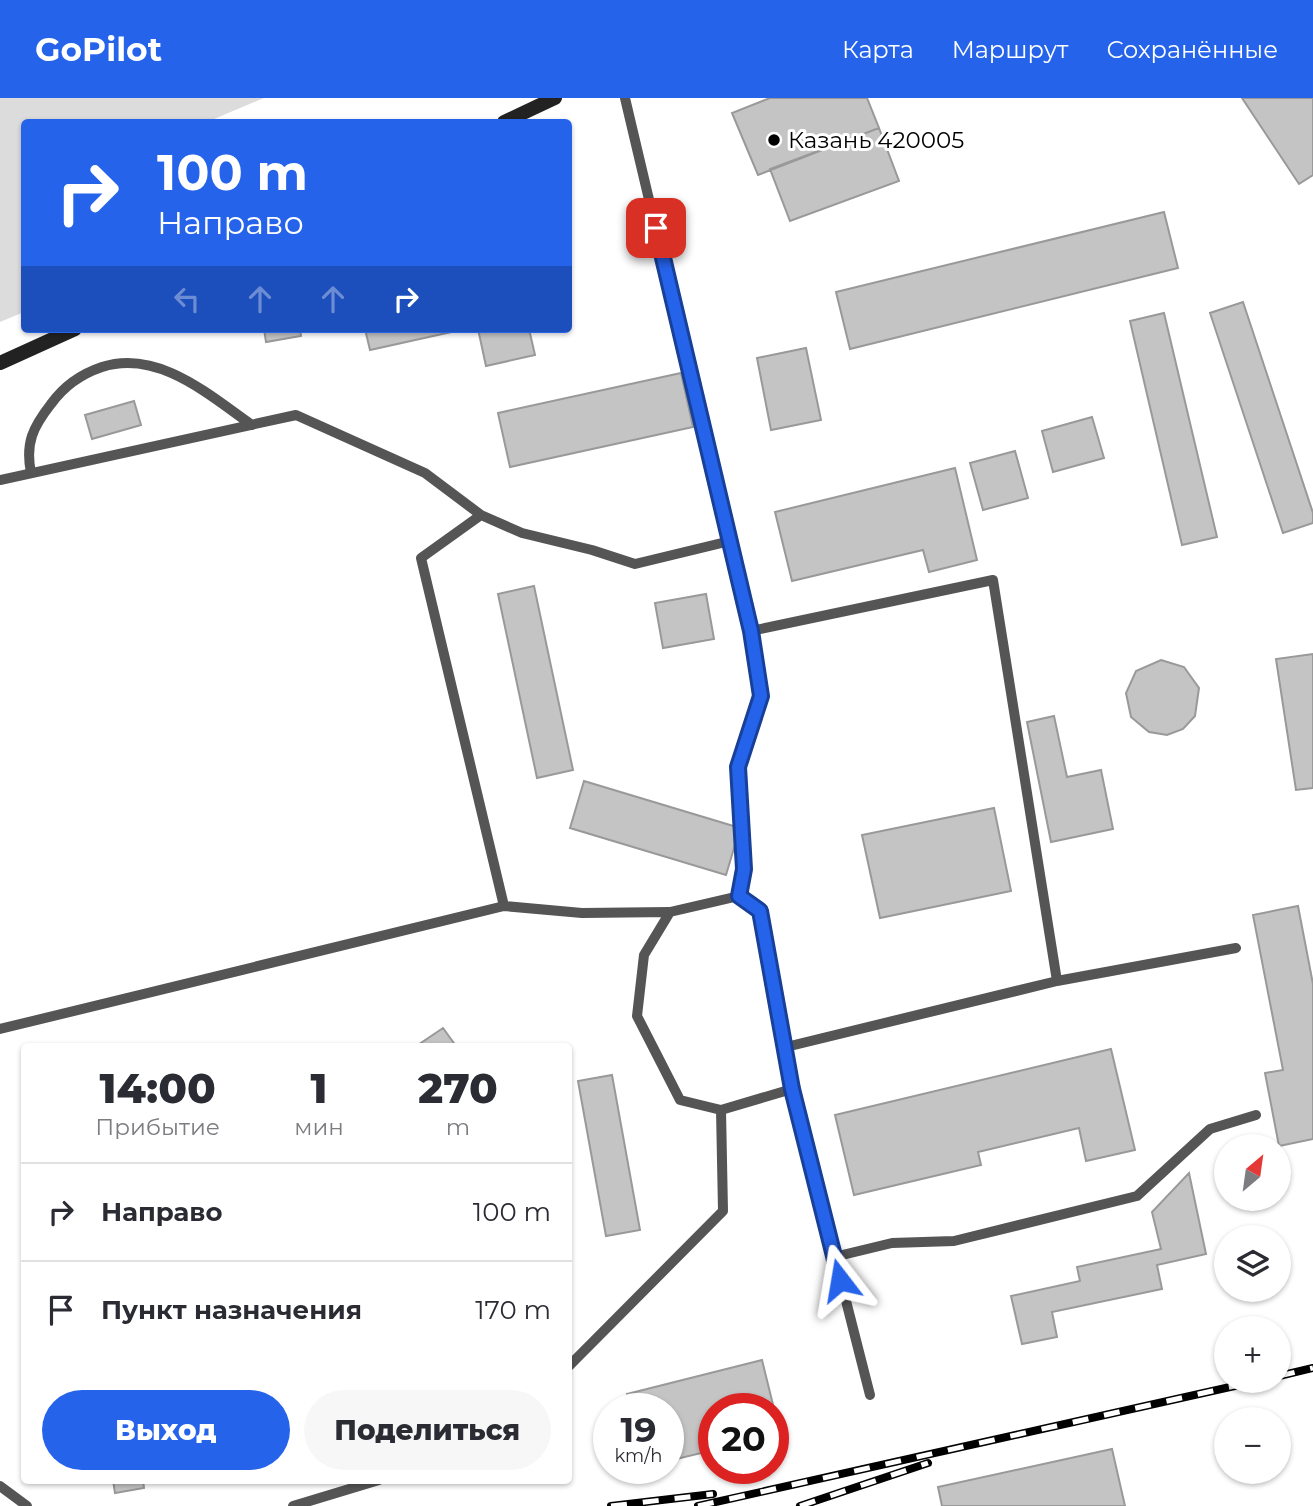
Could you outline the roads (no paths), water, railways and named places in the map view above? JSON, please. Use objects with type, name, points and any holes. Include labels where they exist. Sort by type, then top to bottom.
[{"type":"street","points":[[510,119],[555,98]]},
{"type":"street","points":[[0,363],[66,333]]},
{"type":"lane","points":[[625,98],[751,631],[761,696],[738,767],[744,869],[739,896]]},
{"type":"lane","points":[[31,473],[27,453],[36,424],[60,392],[87,372],[119,361],[153,365],[197,386],[252,425]]},
{"type":"lane","points":[[0,480],[296,415],[425,473],[481,515],[522,533],[592,550],[635,564],[730,541]]},
{"type":"lane","points":[[481,515],[421,558],[504,906]]},
{"type":"lane","points":[[751,631],[993,580],[1057,981]]},
{"type":"lane","points":[[0,1029],[504,906],[582,913],[670,912],[739,896],[760,911],[792,1089],[870,1395]]},
{"type":"lane","points":[[670,912],[644,955],[637,1016],[680,1100],[721,1110],[792,1089]]},
{"type":"lane","points":[[786,1047],[1057,981],[1236,948]]},
{"type":"lane","points":[[572,1363],[723,1211],[721,1110]]},
{"type":"lane","points":[[834,1258],[892,1243],[954,1241],[1137,1196],[1210,1129],[1256,1115]]},
{"type":"lane","points":[[293,1506],[366,1484]]},
{"type":"lane","points":[[0,1486],[27,1506]]},
{"type":"railway","points":[[1291,1373],[1313,1368]]},
{"type":"railway","points":[[698,1506],[1214,1391]]},
{"type":"railway","points":[[800,1506],[928,1463]]},
{"type":"railway","points":[[611,1506],[713,1494]]},
{"type":"place","name":"Казань 420005","points":[[774,140]]}]
